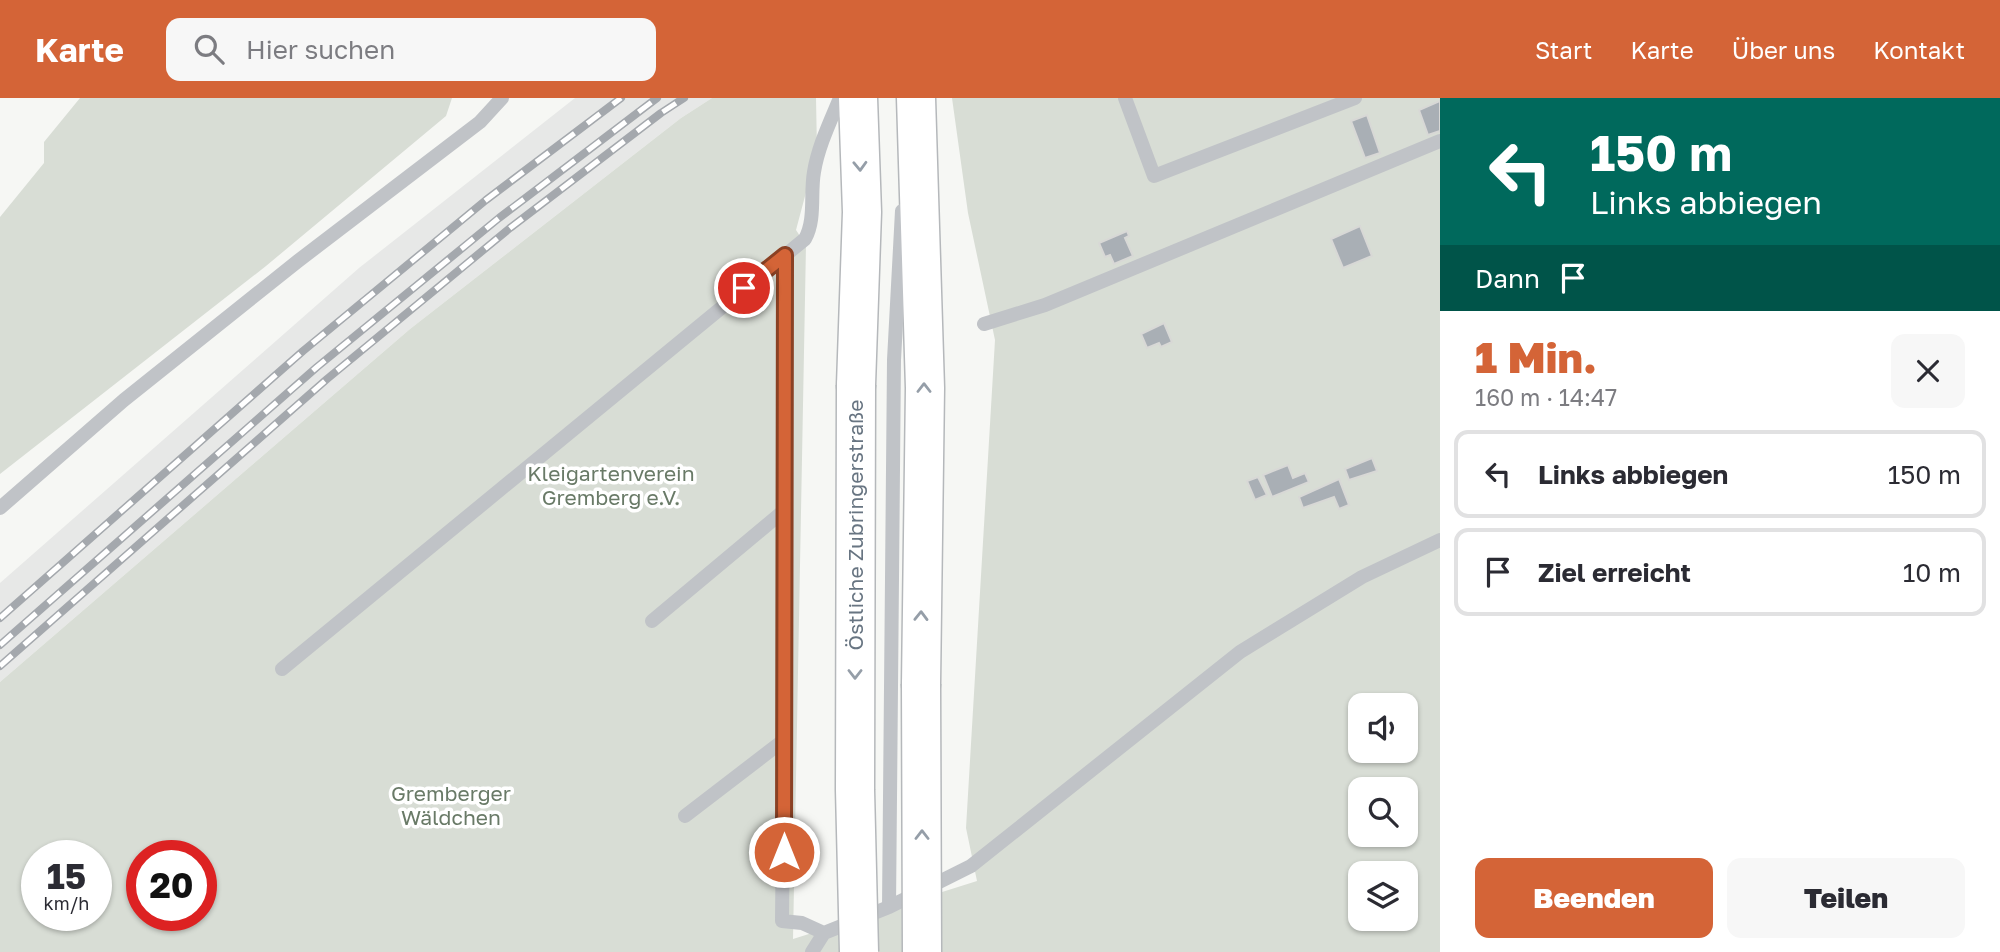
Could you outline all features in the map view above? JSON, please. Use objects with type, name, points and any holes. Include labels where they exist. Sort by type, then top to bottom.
[{"type":"highway","name":"Östliche Zubringerstraße","points":[[858,98],[862,212],[856,399],[855,790],[859,952]]},
{"type":"highway","points":[[916,98],[925,388],[920,684],[922,952]]},
{"type":"lane","points":[[0,508],[124,400],[298,261],[480,122],[502,98]]},
{"type":"lane","points":[[282,669],[805,239],[810,229],[814,173],[824,136],[840,98]]},
{"type":"lane","points":[[889,907],[894,360],[908,98]]},
{"type":"lane","points":[[1125,98],[1154,176],[1352,98]]},
{"type":"lane","points":[[984,324],[1045,305],[1440,141]]},
{"type":"lane","points":[[785,255],[785,880],[782,921],[802,923],[824,933]]},
{"type":"lane","points":[[652,621],[786,509]]},
{"type":"lane","points":[[812,952],[824,933],[889,907],[971,866],[1240,652],[1362,577],[1440,540]]},
{"type":"lane","points":[[685,816],[784,740]]},
{"type":"shaded area","points":[[575,98],[712,98],[681,118],[410,329],[0,682],[0,583],[359,268]]},
{"type":"green space","points":[[80,98],[452,98],[446,116],[266,266],[0,474],[0,217],[44,163],[44,142]]},
{"type":"green space","points":[[712,98],[816,98],[817,151],[796,230],[806,245],[793,939],[977,881],[966,828],[995,340],[968,213],[952,98],[1440,98],[1440,952],[0,952],[0,682],[410,329],[681,118]]},
{"type":"building","points":[[1440,101],[1440,131],[1428,135],[1419,110]]},
{"type":"building","points":[[1367,115],[1380,153],[1365,158],[1351,121]]},
{"type":"building","points":[[1360,226],[1372,256],[1343,268],[1331,239]]},
{"type":"building","points":[[1127,231],[1129,236],[1125,238],[1133,256],[1114,264],[1110,255],[1105,257],[1099,243]]},
{"type":"building","points":[[1164,323],[1172,342],[1161,347],[1159,343],[1147,348],[1141,334]]},
{"type":"building","points":[[1372,458],[1377,471],[1349,480],[1345,469]]},
{"type":"building","points":[[1288,465],[1293,478],[1305,473],[1309,482],[1272,497],[1263,475]]},
{"type":"building","points":[[1258,477],[1267,495],[1255,500],[1247,481]]},
{"type":"building","points":[[1339,479],[1349,505],[1339,509],[1334,497],[1303,508],[1299,497]]},
{"type":"railway","points":[[0,618],[303,351],[486,200],[621,98]]},
{"type":"railway","points":[[0,645],[317,367],[499,218],[657,98]]},
{"type":"railway","points":[[0,666],[327,379],[510,228],[684,98]]},
{"type":"route","points":[[744,288],[785,255],[784,852]]},
{"type":"park label","name":"Kleigartenverein Gremberg e.V.","points":[[611,485]]},
{"type":"park label","name":"Gremberger Wäldchen","points":[[451,805]]}]
